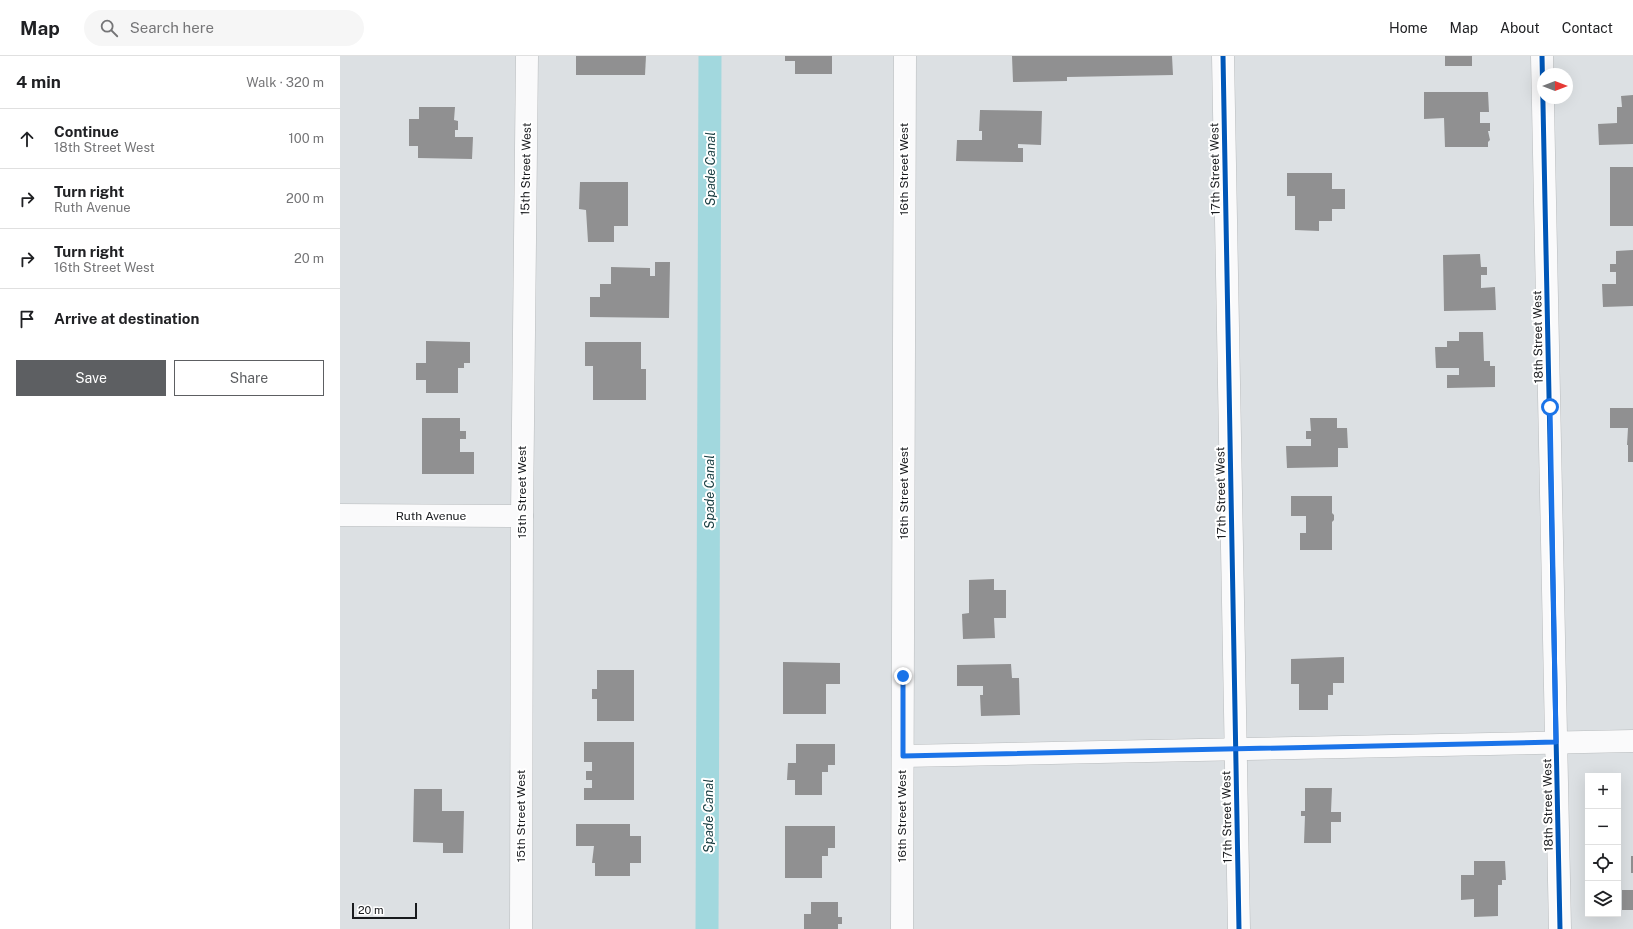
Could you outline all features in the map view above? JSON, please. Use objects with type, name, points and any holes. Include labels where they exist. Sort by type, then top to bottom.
[{"type":"street","name":"15th Street West","points":[[521,929],[522,516],[527,56]]},
{"type":"street","name":"16th Street West","points":[[902,929],[905,56]]},
{"type":"street","name":"17th Street West","points":[[1223,56],[1239,929]]},
{"type":"street","name":"18th Street West","points":[[1542,56],[1560,929]]},
{"type":"street","name":"Ruth Avenue","points":[[340,515],[522,516]]},
{"type":"street","points":[[903,756],[1633,740]]},
{"type":"building","points":[[576,56],[646,56],[645,75],[576,75]]},
{"type":"building","points":[[785,56],[832,56],[832,74],[795,74],[795,61],[785,61]]},
{"type":"building","points":[[1012,56],[1172,56],[1173,75],[1067,77],[1067,81],[1013,82]]},
{"type":"building","points":[[1445,56],[1472,56],[1472,66],[1445,66]]},
{"type":"building","points":[[1424,92],[1488,92],[1489,112],[1480,112],[1480,123],[1490,123],[1490,131],[1488,131],[1490,140],[1488,142],[1488,147],[1445,147],[1444,118],[1424,119]]},
{"type":"building","points":[[1633,95],[1633,144],[1599,145],[1598,124],[1617,123],[1617,107],[1622,107],[1621,96]]},
{"type":"building","points":[[419,107],[455,107],[454,120],[458,121],[458,130],[455,130],[455,137],[473,137],[472,159],[418,158],[418,146],[409,146],[409,119],[419,119]]},
{"type":"building","points":[[980,110],[1042,111],[1041,145],[1018,144],[1018,148],[1023,148],[1023,162],[956,161],[957,140],[982,140],[982,131],[979,131]]},
{"type":"building","points":[[1610,167],[1633,167],[1633,226],[1610,226]]},
{"type":"building","points":[[1287,173],[1332,173],[1332,189],[1345,189],[1345,209],[1332,209],[1332,221],[1319,221],[1319,231],[1295,230],[1295,196],[1287,196]]},
{"type":"building","points":[[580,182],[628,182],[628,226],[614,226],[614,242],[588,242],[586,210],[579,209]]},
{"type":"building","points":[[1633,250],[1633,306],[1603,307],[1602,284],[1616,284],[1616,272],[1610,272],[1610,264],[1616,264],[1616,251]]},
{"type":"building","points":[[1480,254],[1481,267],[1487,267],[1487,275],[1481,275],[1481,288],[1495,287],[1496,310],[1444,311],[1443,255]]},
{"type":"building","points":[[655,262],[670,262],[669,318],[590,317],[590,297],[600,297],[600,284],[611,284],[611,267],[650,268],[650,276],[655,276]]},
{"type":"building","points":[[1459,332],[1483,332],[1484,361],[1490,361],[1490,366],[1495,366],[1495,387],[1447,388],[1447,375],[1459,375],[1459,368],[1436,368],[1435,347],[1447,347],[1447,341],[1459,341]]},
{"type":"building","points":[[426,341],[470,342],[470,363],[464,363],[464,368],[458,368],[458,393],[426,393],[426,380],[416,380],[416,363],[426,363]]},
{"type":"building","points":[[585,342],[641,342],[641,369],[646,369],[646,400],[593,400],[593,366],[585,366]]},
{"type":"building","points":[[1610,408],[1633,408],[1633,462],[1628,462],[1628,428],[1610,428]]},
{"type":"building","points":[[422,418],[460,418],[460,431],[466,431],[466,439],[460,439],[460,452],[474,452],[474,474],[422,474]]},
{"type":"building","points":[[1310,418],[1337,418],[1337,428],[1347,428],[1348,448],[1338,448],[1338,467],[1287,468],[1286,446],[1311,446],[1311,439],[1306,439],[1306,431],[1311,431]]},
{"type":"building","points":[[1291,496],[1332,496],[1332,513],[1334,515],[1334,520],[1332,522],[1332,550],[1300,550],[1300,533],[1306,533],[1306,516],[1291,516]]},
{"type":"building","points":[[994,579],[994,590],[1006,590],[1006,618],[994,618],[995,638],[963,639],[962,614],[969,613],[969,580]]},
{"type":"building","points":[[1344,657],[1344,683],[1333,683],[1333,695],[1328,695],[1328,710],[1299,710],[1299,684],[1291,684],[1291,659]]},
{"type":"building","points":[[783,662],[840,663],[840,684],[826,684],[826,714],[783,714]]},
{"type":"building","points":[[1011,664],[1012,678],[1019,678],[1020,715],[981,716],[980,695],[983,695],[983,686],[957,686],[957,665]]},
{"type":"building","points":[[597,670],[634,670],[634,721],[597,721],[597,699],[592,699],[592,689],[597,689]]},
{"type":"building","points":[[584,742],[634,742],[634,800],[584,800],[584,788],[592,788],[592,780],[586,780],[586,771],[592,771],[592,762],[584,762]]},
{"type":"building","points":[[796,744],[835,744],[835,765],[828,765],[828,772],[822,772],[822,795],[795,795],[795,780],[787,780],[788,763],[796,763]]},
{"type":"building","points":[[1305,788],[1332,788],[1331,812],[1341,812],[1341,822],[1331,822],[1331,843],[1304,843],[1305,816],[1301,816],[1301,811],[1305,811]]},
{"type":"building","points":[[414,789],[442,789],[442,811],[464,811],[463,853],[443,853],[443,843],[413,842]]},
{"type":"building","points":[[576,824],[630,824],[630,836],[641,836],[641,863],[630,863],[630,876],[595,876],[595,863],[592,863],[594,846],[576,846]]},
{"type":"building","points":[[785,826],[835,826],[835,848],[828,848],[828,856],[822,856],[822,878],[785,878]]},
{"type":"building","points":[[1631,856],[1633,856],[1633,873],[1631,873]]},
{"type":"building","points":[[1474,861],[1505,861],[1506,880],[1502,880],[1502,885],[1498,885],[1498,916],[1474,917],[1474,899],[1461,900],[1461,875],[1474,875]]},
{"type":"building","points":[[1622,890],[1633,890],[1633,910],[1622,910]]},
{"type":"building","points":[[811,902],[838,902],[838,917],[842,917],[842,924],[838,924],[838,929],[804,929],[804,914],[811,914]]},
{"type":"waterway","name":"Spade Canal","points":[[707,929],[710,56]]},
{"type":"cycle path","points":[[1223,56],[1239,929]]},
{"type":"cycle path","points":[[1542,56],[1560,929]]},
{"type":"route","points":[[903,676],[903,756],[1556,742],[1550,407]]}]
